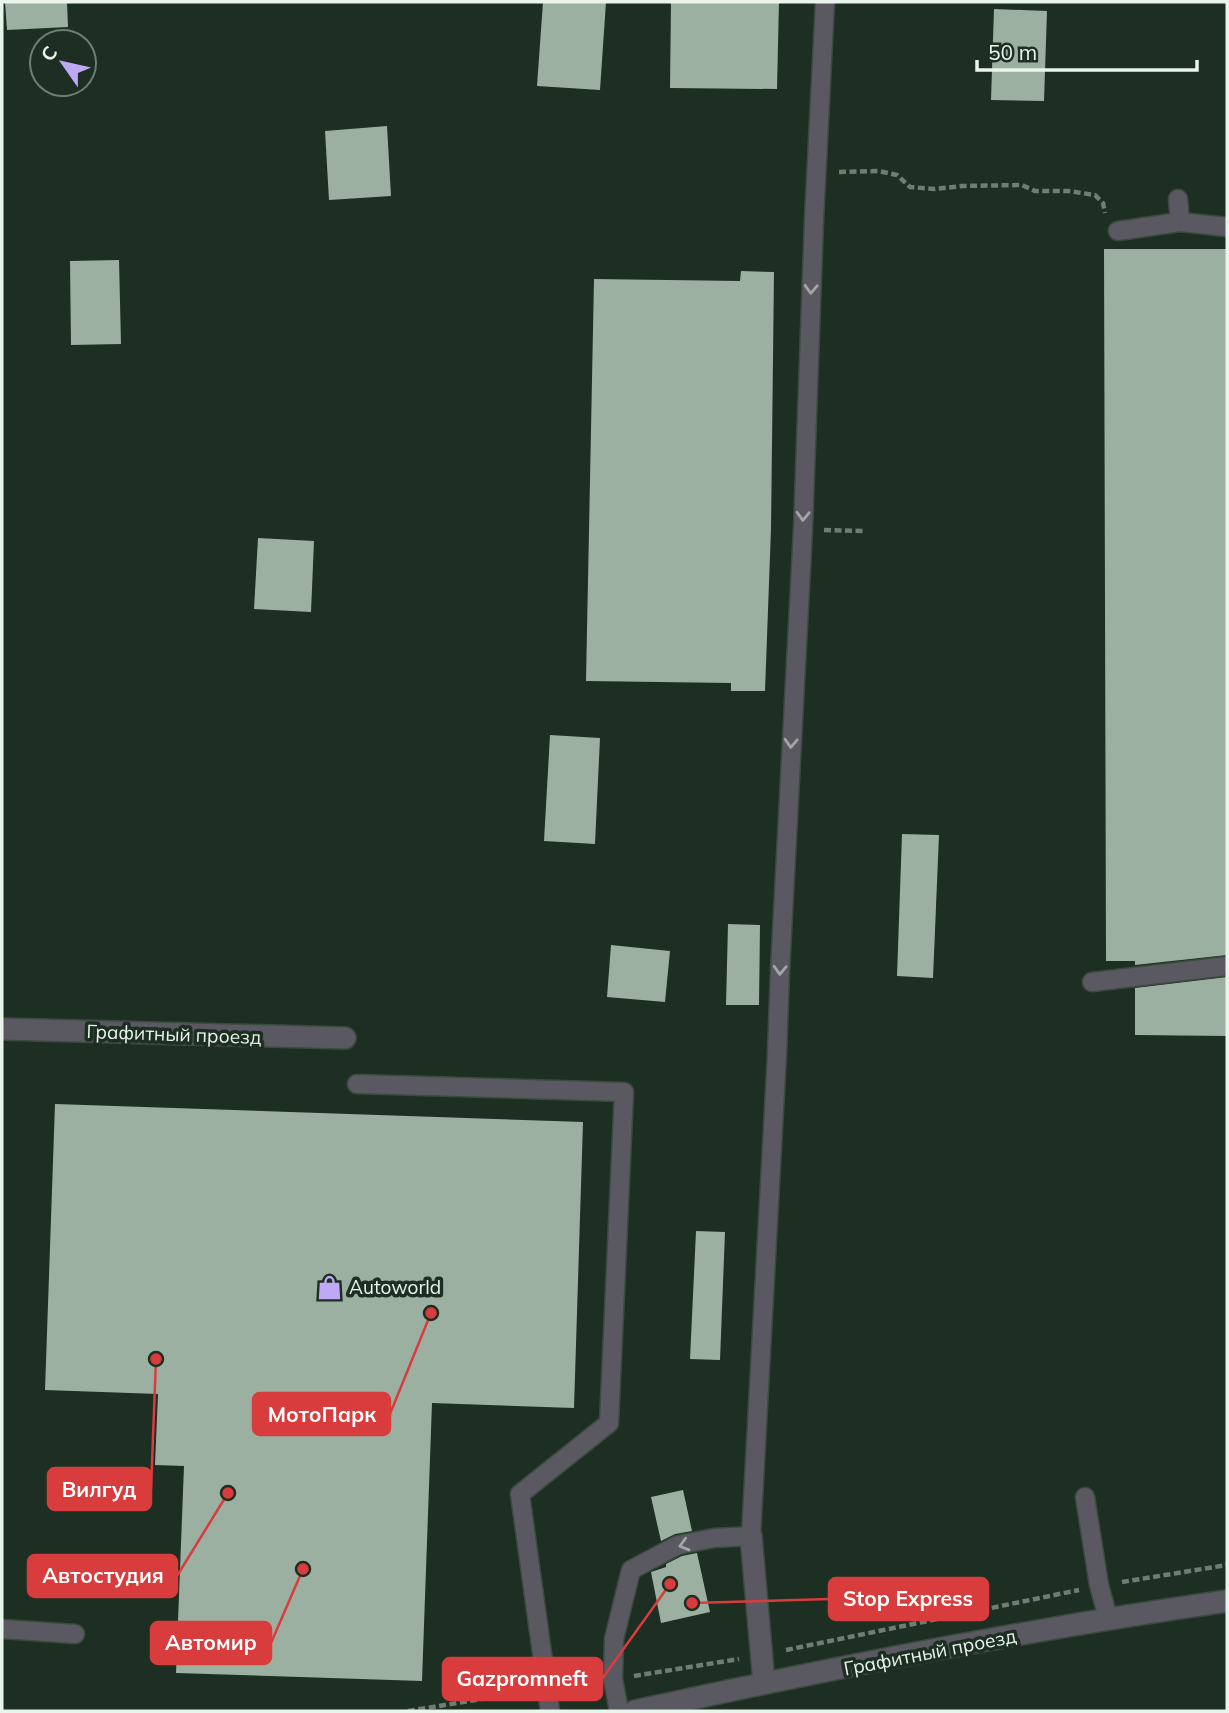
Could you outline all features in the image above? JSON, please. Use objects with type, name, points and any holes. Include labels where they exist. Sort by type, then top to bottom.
[{"type":"street","name":"Графитный проезд","points":[[2,1029],[345,1038]]},
{"type":"street","points":[[751,1536],[764,1683]]},
{"type":"street","name":"Графитный проезд","points":[[635,1711],[764,1683],[1108,1618],[1227,1601]]},
{"type":"lane","points":[[619,1711],[613,1679],[614,1639],[631,1570],[678,1545],[714,1538],[751,1536],[777,1068],[825,2]]},
{"type":"lane","points":[[1178,199],[1180,222]]},
{"type":"lane","points":[[1118,231],[1180,222],[1227,227]]},
{"type":"lane","points":[[1092,982],[1227,966]]},
{"type":"lane","points":[[357,1084],[624,1092],[609,1423],[520,1494],[550,1711]]},
{"type":"lane","points":[[1085,1497],[1099,1586],[1108,1618]]},
{"type":"lane","points":[[2,1629],[75,1634]]},
{"type":"path","points":[[816,173],[879,171],[897,175],[909,187],[1022,185],[1035,191],[1068,191],[1095,195],[1103,202],[1105,213],[1118,231]]},
{"type":"path","points":[[408,1711],[761,1655],[1099,1586],[1227,1564]]},
{"type":"building","points":[[5,2],[67,2],[68,27],[7,30]]},
{"type":"building","points":[[543,2],[606,2],[600,90],[537,86]]},
{"type":"building","points":[[671,2],[779,2],[777,89],[670,88]]},
{"type":"building","points":[[994,9],[1047,11],[1044,101],[991,100]]},
{"type":"building","points":[[387,126],[391,196],[329,200],[325,131]]},
{"type":"building","points":[[1104,249],[1227,249],[1227,955],[1135,965],[1135,961],[1106,961]]},
{"type":"building","points":[[119,260],[121,344],[71,345],[70,261]]},
{"type":"building","points":[[741,271],[774,272],[771,529],[765,691],[731,691],[731,683],[586,681],[594,279],[740,281]]},
{"type":"building","points":[[258,538],[314,541],[311,612],[254,609]]},
{"type":"building","points":[[550,735],[600,738],[595,844],[544,841]]},
{"type":"building","points":[[902,834],[939,835],[933,978],[897,976]]},
{"type":"building","points":[[728,924],[760,925],[759,1005],[726,1005]]},
{"type":"building","points":[[611,945],[670,951],[665,1002],[607,997]]},
{"type":"building","points":[[1227,977],[1227,1036],[1135,1035],[1135,988]]},
{"type":"building","points":[[55,1104],[583,1122],[574,1408],[432,1403],[422,1681],[176,1673],[184,1466],[155,1465],[158,1394],[45,1390]]},
{"type":"building","points":[[696,1231],[725,1232],[720,1360],[690,1359]]},
{"type":"building","points":[[683,1490],[692,1531],[675,1534],[661,1541],[651,1497]]},
{"type":"building","points":[[697,1553],[710,1612],[661,1623],[651,1572],[666,1567],[666,1564],[682,1556]]},
{"type":"place","name":"Autoworld","points":[[329,1287]]},
{"type":"place","name":"МотоПарк","points":[[431,1313]]},
{"type":"place","name":"Вилгуд","points":[[156,1359]]},
{"type":"place","name":"Автостудия","points":[[228,1493]]},
{"type":"place","name":"Автомир","points":[[303,1569]]},
{"type":"place","name":"Gazpromneft","points":[[670,1584]]},
{"type":"place","name":"Stop Express","points":[[692,1603]]}]
